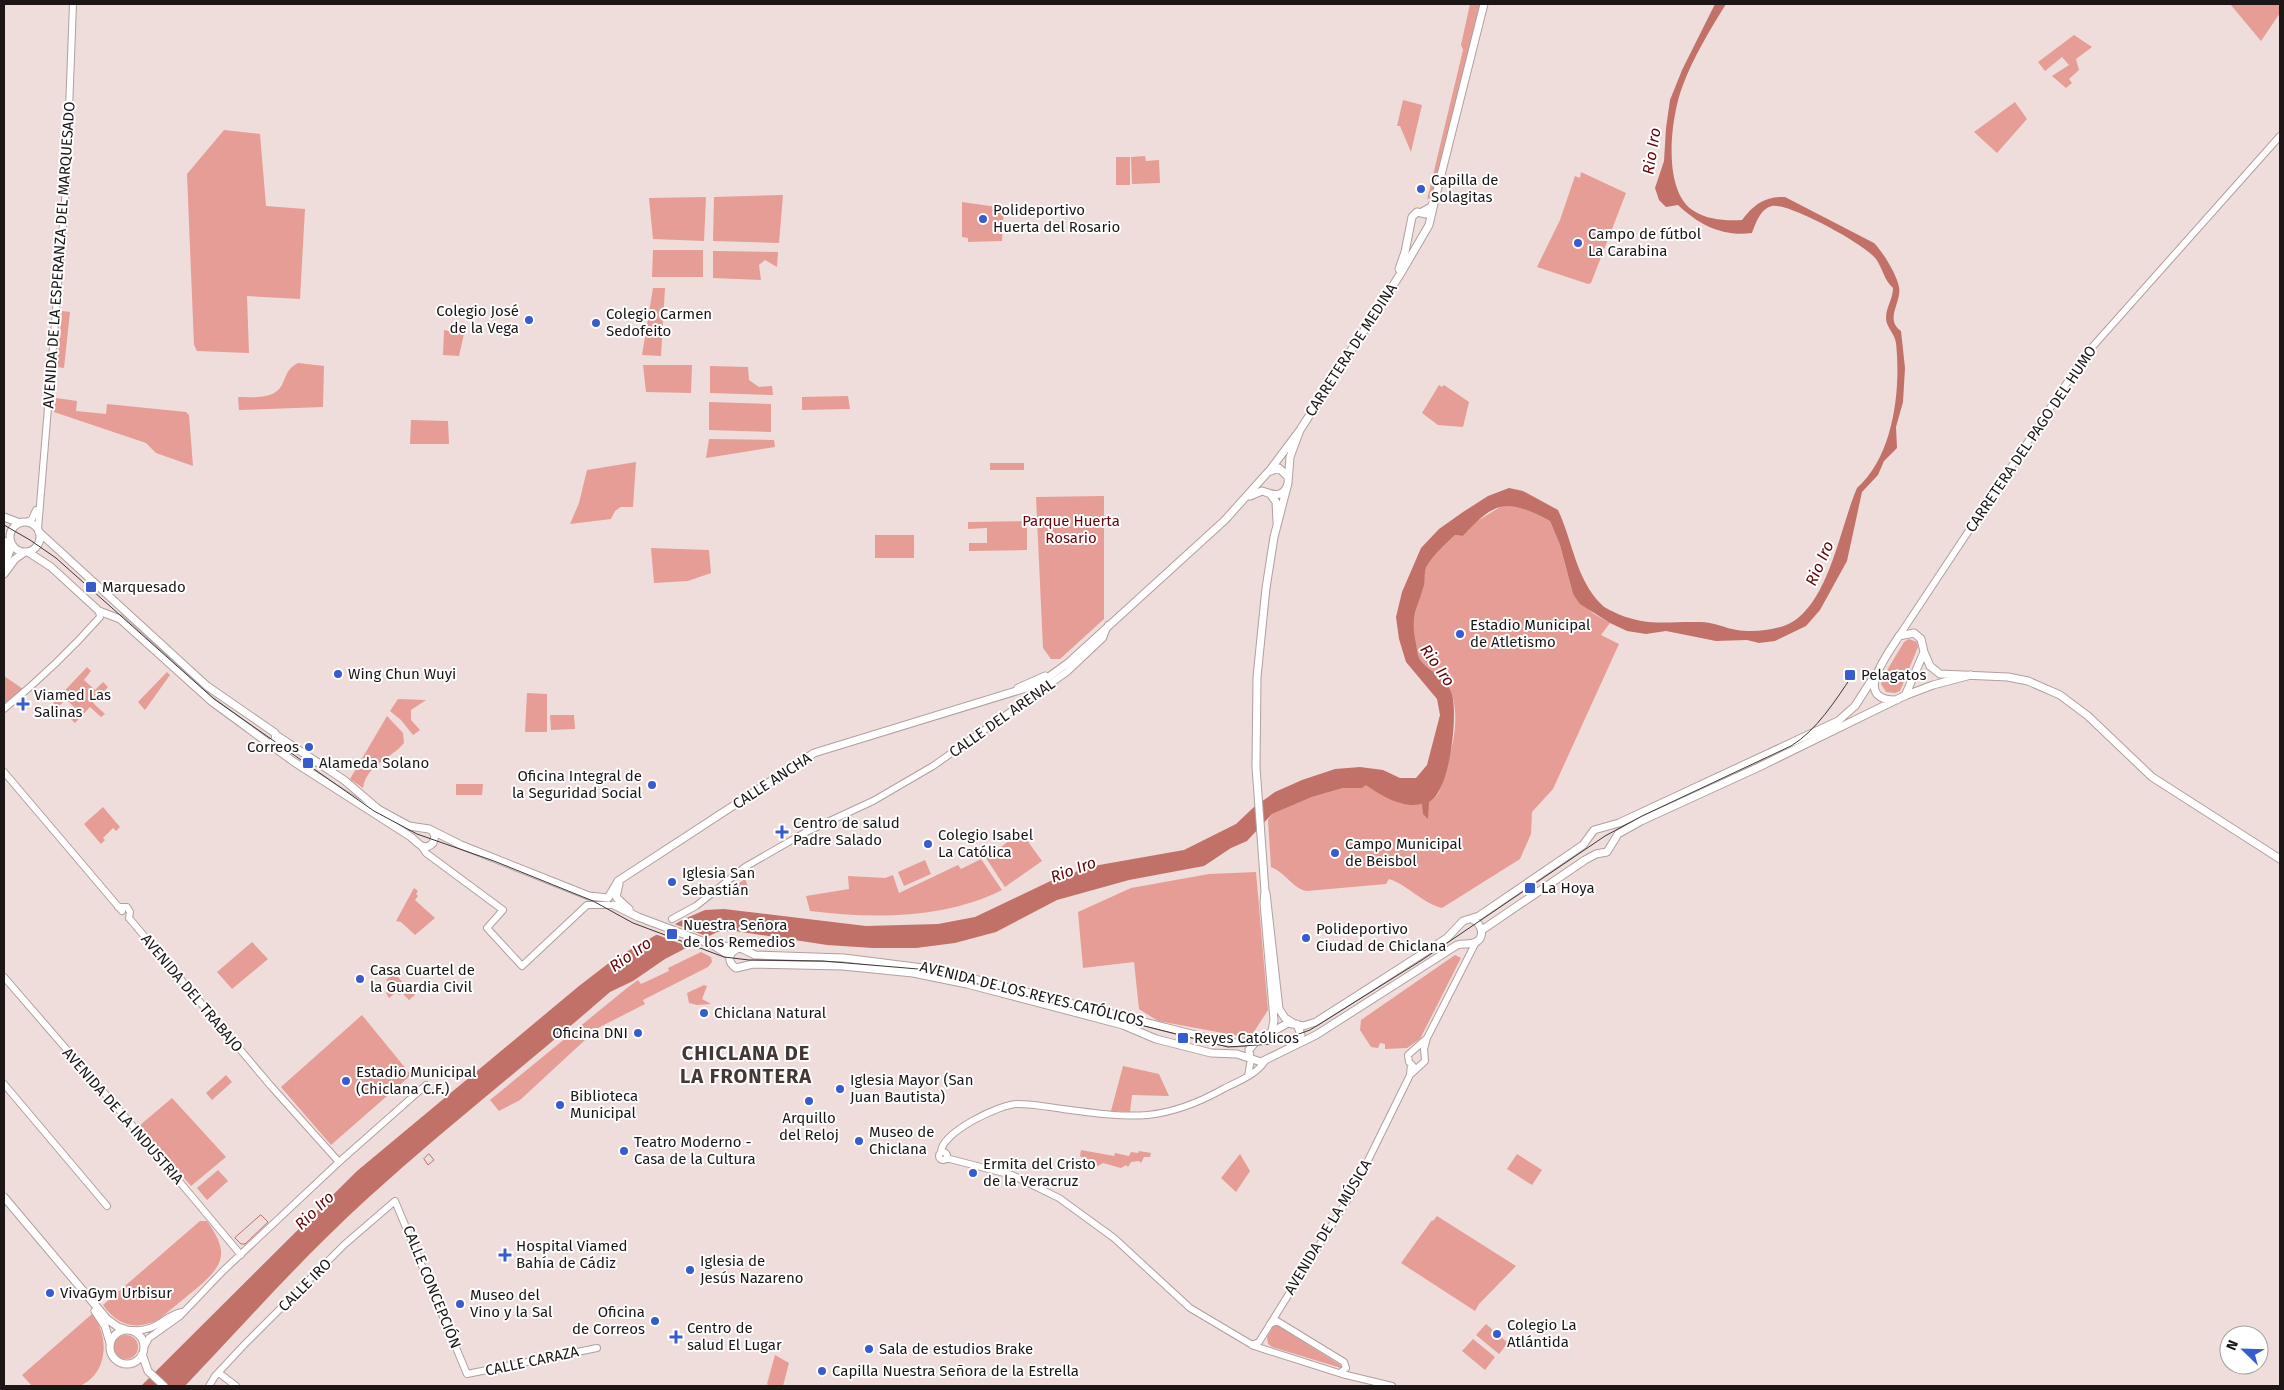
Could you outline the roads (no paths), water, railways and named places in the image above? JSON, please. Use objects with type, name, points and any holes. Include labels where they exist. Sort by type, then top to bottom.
[{"type":"main road","points":[[1398,277],[1413,214],[1422,212],[1430,207],[1436,199],[1484,4]]},
{"type":"main road","name":"CARRETERA DE MEDINA","points":[[1248,497],[1300,430],[1398,277],[1429,225],[1436,199]]},
{"type":"main road","points":[[1411,225],[1419,231],[1429,225],[1428,216],[1422,212]]},
{"type":"main road","points":[[1272,1031],[1274,1020],[1264,903],[1265,891],[1256,767],[1257,677],[1266,588],[1277,522],[1287,486],[1290,458],[1300,430]]},
{"type":"main road","points":[[1280,506],[1263,484],[1268,472],[1279,468],[1288,476]]},
{"type":"main road","points":[[1108,625],[1248,497],[1260,492],[1280,494],[1287,486]]},
{"type":"main road","points":[[4,517],[24,522],[39,531],[207,686],[344,780],[378,809],[412,827],[424,828],[584,894],[612,900],[643,917],[710,943],[737,949],[747,952],[749,960],[741,968],[734,967],[730,963],[730,956],[737,949]]},
{"type":"main road","points":[[4,568],[12,530],[24,522]]},
{"type":"main road","points":[[4,574],[15,559],[38,545],[39,531]]},
{"type":"main road","points":[[4,534],[16,549],[26,552],[51,567],[99,610],[120,619],[211,701],[309,772],[420,844],[427,847],[433,843],[435,839],[433,832]]},
{"type":"main road","points":[[4,562],[9,542]]},
{"type":"main road","name":"CALLE ANCHA","points":[[612,900],[617,887],[624,878],[814,753],[1030,688],[1054,674],[1108,625]]},
{"type":"main road","points":[[1265,891],[1269,903],[1279,1009],[1285,1018],[1296,1024],[1303,1026],[1316,1022],[1404,967],[1458,928],[1463,921],[1472,919],[1582,845],[1591,832],[1603,829],[1838,721],[1855,706],[1900,636],[1914,633],[1921,640],[1930,666],[1937,673],[1947,676],[1971,675],[2017,678],[2060,695],[2088,716],[2152,777],[2280,859]]},
{"type":"main road","points":[[1904,696],[1924,652]]},
{"type":"main road","points":[[1875,675],[1874,683],[1879,694],[1888,699],[1897,700]]},
{"type":"main road","points":[[1265,1061],[1316,1035],[1457,945],[1476,942],[1480,938],[1482,930],[1596,854],[1607,852],[1618,834],[1904,696],[1933,684],[1971,675]]},
{"type":"main road","points":[[268,742],[275,742],[274,733]]},
{"type":"main road","points":[[420,844],[417,834],[424,828]]},
{"type":"main road","points":[[1603,829],[1611,836],[1612,844]]},
{"type":"main road","points":[[1587,840],[1589,849],[1596,854]]},
{"type":"main road","points":[[1472,919],[1478,923],[1482,930]]},
{"type":"main road","points":[[1458,928],[1458,936],[1466,943]]},
{"type":"main road","points":[[710,943],[730,956]]},
{"type":"main road","name":"AVENIDA DE LOS REYES CATÓLICOS","points":[[747,952],[755,955],[831,958],[918,966],[1219,1040],[1235,1043],[1256,1041]]},
{"type":"main road","name":"AVENIDA DE LOS REYES CATÓLICOS","points":[[745,966],[753,964],[842,966],[930,976],[1124,1026],[1145,1036],[1186,1047],[1211,1053],[1234,1054],[1259,1062],[1265,1061]]},
{"type":"main road","points":[[1250,1059],[1249,1050],[1256,1041],[1284,1024],[1296,1024]]},
{"type":"main road","points":[[1294,1047],[1301,1034],[1296,1024]]},
{"type":"main road","points":[[4,1198],[107,1318],[118,1327],[129,1330],[141,1337],[148,1371]]},
{"type":"main road","points":[[4,1204],[98,1315],[105,1326],[110,1342]]},
{"type":"main road","points":[[129,1330],[115,1333],[110,1342],[109,1350],[114,1359],[148,1371],[164,1386]]},
{"type":"main road","points":[[128,1364],[138,1360],[143,1351]]},
{"type":"street","name":"AVENIDA DE LA ESPERANZA DEL MARQUESADO","points":[[39,531],[38,507],[66,196],[73,4]]},
{"type":"street","name":"CARRETERA DEL PAGO DEL HUMO","points":[[1900,636],[2086,354],[2280,136]]},
{"type":"street","points":[[24,522],[32,519],[38,507]]},
{"type":"street","points":[[4,709],[31,687],[100,617],[99,610]]},
{"type":"street","points":[[1913,615],[1911,626],[1914,633]]},
{"type":"street","name":"CALLE DEL ARENAL","points":[[672,919],[709,896],[746,867],[806,832],[882,796],[933,766],[1067,672],[1103,638],[1108,625]]},
{"type":"street","name":"AVENIDA DEL TRABAJO","points":[[4,772],[121,909],[126,907],[129,910],[129,918],[338,1162]]},
{"type":"street","points":[[420,844],[426,854],[504,910],[487,928],[522,966],[587,905],[612,900]]},
{"type":"street","points":[[1427,1038],[1408,1055],[1414,1066],[1424,1063],[1427,1038],[1476,942]]},
{"type":"street","points":[[1466,943],[1469,949],[1467,957]]},
{"type":"street","name":"AVENIDA DE LA INDUSTRIA","points":[[4,977],[241,1255]]},
{"type":"street","points":[[1416,1049],[1425,1053]]},
{"type":"street","points":[[1248,1076],[1250,1059]]},
{"type":"street","points":[[1265,1061],[1262,1066],[1248,1076],[1193,1105],[1150,1116],[1129,1117],[1024,1104],[1004,1106],[984,1115],[945,1141],[944,1155],[1012,1175],[1059,1198],[1114,1238],[1190,1308],[1252,1345],[1340,1373],[1392,1386]]},
{"type":"street","name":"AVENIDA DE LA MÚSICA","points":[[1252,1345],[1259,1342],[1353,1191],[1414,1066]]},
{"type":"street","points":[[4,1084],[107,1206]]},
{"type":"street","points":[[143,1351],[149,1338],[174,1321],[338,1162],[426,1085]]},
{"type":"street","name":"CALLE IRO","points":[[211,1386],[219,1373],[341,1249],[395,1201]]},
{"type":"street","name":"CALLE CONCEPCIÓN","points":[[395,1201],[467,1374]]},
{"type":"street","points":[[129,1330],[156,1327],[182,1312]]},
{"type":"street","points":[[1270,1324],[1277,1321],[1344,1362],[1346,1368],[1353,1376]]},
{"type":"street","points":[[1266,1331],[1264,1338],[1266,1345],[1275,1353]]},
{"type":"street","name":"CALLE CARAZA","points":[[467,1374],[597,1348]]},
{"type":"street","points":[[1340,1373],[1346,1368]]},
{"type":"street","points":[[219,1373],[236,1386]]},
{"type":"water","name":"Rio Iro","points":[[1715,4],[1726,4],[1692,64],[1683,85],[1675,115],[1672,152],[1673,170],[1677,187],[1684,201],[1694,211],[1705,216],[1717,219],[1742,220],[1760,202],[1771,198],[1785,197],[1874,243],[1896,276],[1899,287],[1894,321],[1901,331],[1905,368],[1903,402],[1896,427],[1897,448],[1884,461],[1878,475],[1862,492],[1847,561],[1820,610],[1806,626],[1775,641],[1759,643],[1747,640],[1716,641],[1666,631],[1646,634],[1627,631],[1610,623],[1580,604],[1573,594],[1560,545],[1550,521],[1513,506],[1503,506],[1494,509],[1474,524],[1463,536],[1455,535],[1433,558],[1426,568],[1424,585],[1415,613],[1414,635],[1419,658],[1445,682],[1452,694],[1454,705],[1451,752],[1442,784],[1436,795],[1429,802],[1428,819],[1423,814],[1422,804],[1407,805],[1400,803],[1385,797],[1366,785],[1362,788],[1343,788],[1312,797],[1272,814],[1247,841],[1231,848],[1204,866],[1129,880],[1057,900],[996,932],[955,943],[916,948],[873,948],[827,945],[735,931],[717,932],[665,959],[633,981],[610,992],[427,1146],[320,1243],[185,1386],[141,1386],[357,1171],[614,959],[684,919],[705,910],[724,909],[866,926],[938,924],[975,917],[1061,876],[1099,865],[1184,850],[1236,824],[1254,807],[1275,792],[1302,780],[1335,769],[1360,767],[1383,770],[1400,778],[1416,778],[1427,765],[1440,715],[1437,699],[1406,662],[1399,639],[1396,617],[1402,592],[1421,548],[1439,529],[1488,496],[1509,488],[1523,491],[1558,510],[1586,584],[1602,605],[1618,614],[1640,621],[1659,623],[1705,622],[1737,630],[1752,631],[1777,628],[1798,618],[1819,592],[1834,557],[1857,488],[1870,474],[1887,440],[1896,400],[1897,380],[1896,343],[1886,318],[1893,288],[1876,259],[1858,244],[1809,217],[1794,211],[1772,206],[1761,213],[1752,233],[1741,234],[1712,228],[1694,218],[1678,205],[1666,207],[1659,200],[1655,188],[1664,161],[1670,100],[1682,70]]},
{"type":"waterway","points":[[429,1154],[434,1160],[428,1165],[424,1159],[429,1154]]},
{"type":"waterway","points":[[261,1215],[268,1222],[245,1244],[241,1244],[235,1238],[261,1215]]},
{"type":"tram line","points":[[4,525],[56,558],[214,699],[374,811],[417,834],[494,861],[593,901],[633,923],[724,957],[749,960],[823,961],[918,969],[1228,1047],[1271,1044],[1310,1030],[1422,960],[1605,836],[1642,816],[1791,746],[1817,723],[1852,676]]},
{"type":"place","name":"Capilla de Solagitas","points":[[1421,189]]},
{"type":"place","name":"Polideportivo Huerta del Rosario","points":[[983,219]]},
{"type":"place","name":"Campo de fútbol La Carabina","points":[[1578,243]]},
{"type":"place","name":"Colegio José de la Vega","points":[[529,320]]},
{"type":"place","name":"Colegio Carmen Sedofeito","points":[[596,323]]},
{"type":"place","name":"Marquesado","points":[[91,587]]},
{"type":"place","name":"Estadio Municipal de Atletismo","points":[[1460,634]]},
{"type":"place","name":"Wing Chun Wuyi","points":[[338,674]]},
{"type":"place","name":"Pelagatos","points":[[1850,675]]},
{"type":"place","name":"Viamed Las Salinas","points":[[23,704]]},
{"type":"place","name":"Correos","points":[[309,747]]},
{"type":"place","name":"Alameda Solano","points":[[308,763]]},
{"type":"place","name":"Oficina Integral de la Seguridad Social","points":[[652,785]]},
{"type":"place","name":"Centro de salud Padre Salado","points":[[782,832]]},
{"type":"place","name":"Colegio Isabel La Católica","points":[[928,844]]},
{"type":"place","name":"Campo Municipal de Beisbol","points":[[1335,853]]},
{"type":"place","name":"Iglesia San Sebastián","points":[[672,882]]},
{"type":"place","name":"La Hoya","points":[[1530,888]]},
{"type":"place","name":"Nuestra Señora de los Remedios","points":[[672,934]]},
{"type":"place","name":"Polideportivo Ciudad de Chiclana","points":[[1306,938]]},
{"type":"place","name":"Casa Cuartel de la Guardia Civil","points":[[360,979]]},
{"type":"place","name":"Chiclana Natural","points":[[704,1013]]},
{"type":"place","name":"Oficina DNI","points":[[638,1033]]},
{"type":"place","name":"Reyes Católicos","points":[[1183,1038]]},
{"type":"place","name":"Estadio Municipal (Chiclana C.F.)","points":[[346,1081]]},
{"type":"place","name":"Iglesia Mayor (San Juan Bautista)","points":[[840,1089]]},
{"type":"place","name":"Arquillo del Reloj","points":[[809,1101]]},
{"type":"place","name":"Biblioteca Municipal","points":[[560,1105]]},
{"type":"place","name":"Museo de Chiclana","points":[[859,1141]]},
{"type":"place","name":"Teatro Moderno - Casa de la Cultura","points":[[624,1151]]},
{"type":"place","name":"Ermita del Cristo de la Veracruz","points":[[973,1173]]},
{"type":"place","name":"Hospital Viamed Bahía de Cádiz","points":[[505,1255]]},
{"type":"place","name":"Iglesia de Jesús Nazareno","points":[[690,1270]]},
{"type":"place","name":"VivaGym Urbisur","points":[[50,1293]]},
{"type":"place","name":"Museo del Vino y la Sal","points":[[460,1304]]},
{"type":"place","name":"Oficina de Correos","points":[[655,1321]]},
{"type":"place","name":"Colegio La Atlántida","points":[[1497,1334]]},
{"type":"place","name":"Centro de salud El Lugar","points":[[676,1337]]},
{"type":"place","name":"Sala de estudios Brake","points":[[869,1349]]},
{"type":"place","name":"Capilla Nuestra Señora de la Estrella","points":[[822,1371]]},
{"type":"district","name":"CHICLANA DE LA FRONTERA","points":[[746,1064]]},
{"type":"park label","name":"Parque Huerta Rosario","points":[[1071,530]]}]
